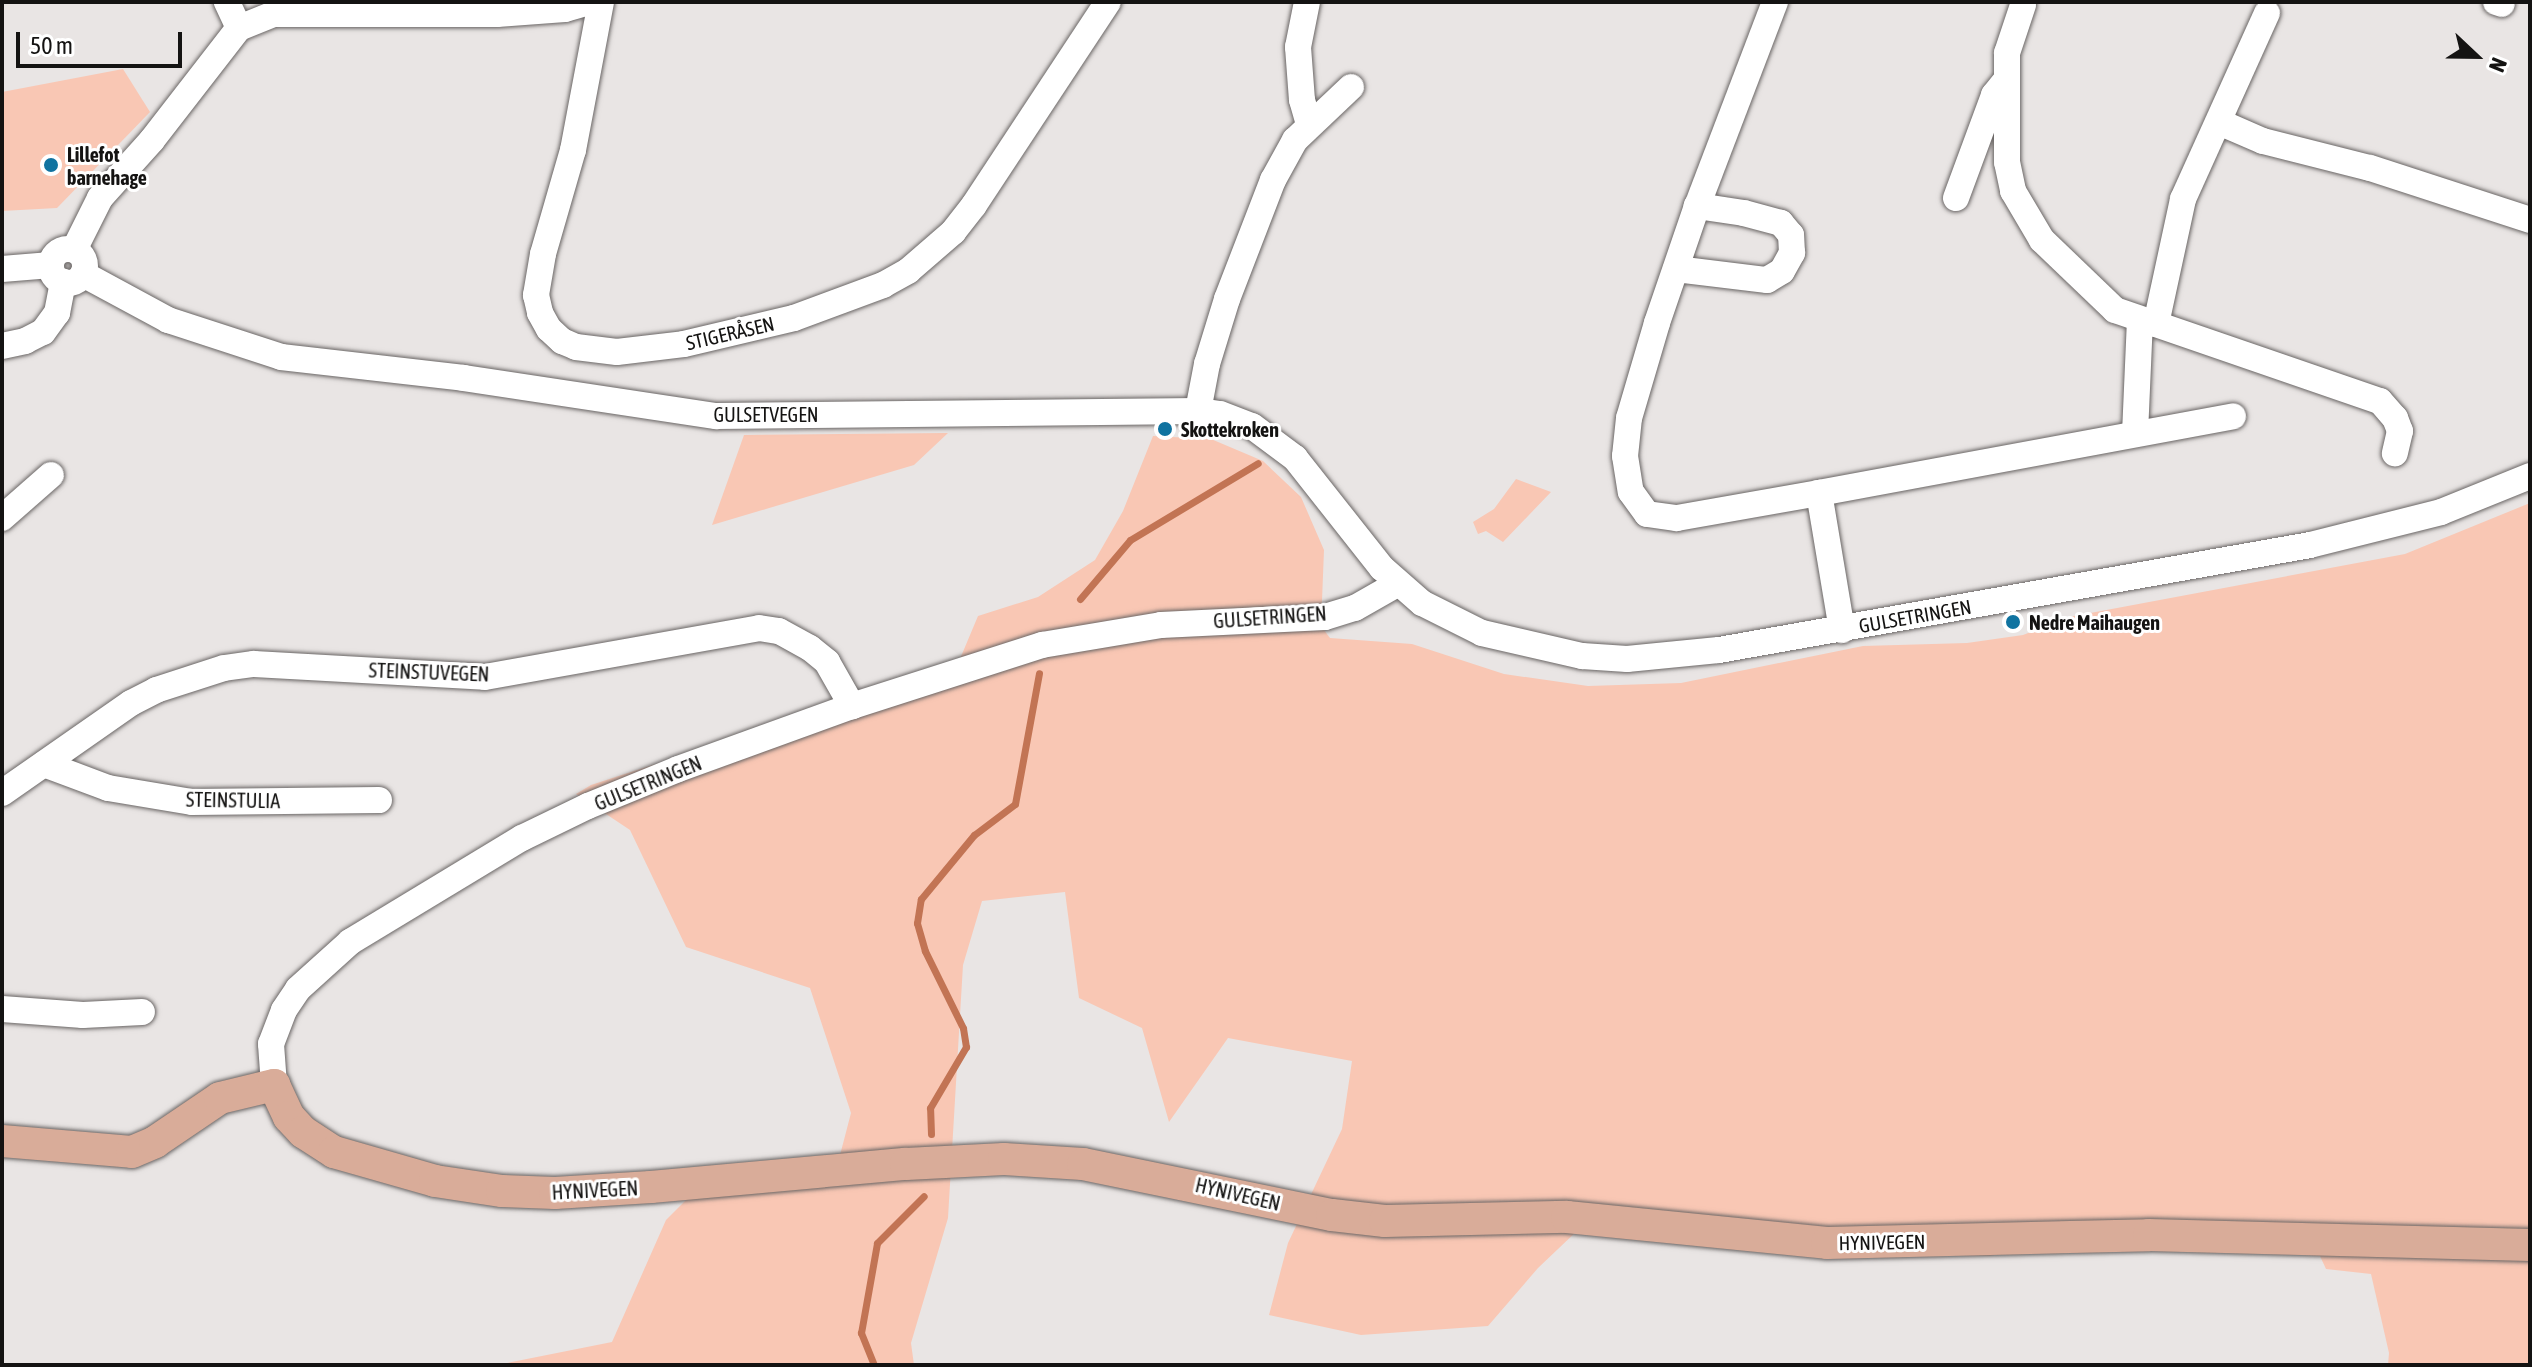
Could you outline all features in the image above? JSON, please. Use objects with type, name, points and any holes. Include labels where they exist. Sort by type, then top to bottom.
[{"type":"main road","points":[[2,1141],[132,1152],[155,1142],[220,1098],[274,1085]]},
{"type":"main road","name":"HYNIVEGEN","points":[[274,1085],[296,1125],[334,1152],[435,1181],[502,1191],[555,1193],[651,1187],[906,1164],[1004,1159],[1083,1164],[1332,1215],[1385,1221],[1567,1217],[1827,1243],[2149,1235],[2530,1245]]},
{"type":"street","points":[[227,2],[239,28]]},
{"type":"street","points":[[2,346],[25,341],[43,332],[57,313],[68,268],[100,198],[152,140],[239,28],[274,14],[485,15],[565,9],[590,2]]},
{"type":"street","name":"STIGERÅSEN","points":[[601,2],[573,150],[540,264],[536,295],[540,313],[549,329],[562,341],[576,347],[617,352],[684,344],[794,318],[869,291],[908,271],[953,232],[974,205],[1108,2]]},
{"type":"street","points":[[1307,2],[1298,47],[1302,100],[1309,124]]},
{"type":"street","points":[[1775,2],[1697,206],[1629,418],[1625,456],[1636,504],[1647,514],[1677,518],[2233,416]]},
{"type":"street","points":[[2023,5],[2012,30],[2006,80],[2007,162],[2013,191],[2025,217],[2042,240],[2115,310],[2184,331],[2380,401],[2395,418],[2400,431],[2395,453]]},
{"type":"street","points":[[2135,434],[2148,322],[2183,199],[2267,13]]},
{"type":"street","points":[[1956,198],[1994,95],[2006,80]]},
{"type":"street","points":[[1198,411],[1207,364],[1259,213],[1286,154],[1309,124],[1351,87]]},
{"type":"street","points":[[2219,122],[2263,141],[2370,168],[2530,220]]},
{"type":"street","points":[[1676,269],[1767,280],[1782,271],[1792,253],[1791,235],[1781,223],[1744,213],[1697,206]]},
{"type":"street","points":[[2,269],[68,268]]},
{"type":"street","name":"GULSETVEGEN","points":[[68,268],[168,320],[281,357],[464,378],[716,416],[1198,411],[1236,419],[1280,444],[1314,480],[1397,584]]},
{"type":"street","points":[[2,518],[51,475]]},
{"type":"street","name":"GULSETRINGEN","points":[[274,1085],[271,1044],[284,1010],[298,989],[350,942],[462,872],[562,819],[678,769],[852,706],[1042,645],[1161,625],[1325,617],[1355,608],[1397,584],[1441,614],[1482,633],[1582,656],[1627,659],[1676,656],[1842,630],[2310,545],[2429,515],[2530,476]]},
{"type":"street","points":[[1819,493],[1842,630]]},
{"type":"street","name":"STEINSTUVEGEN","points":[[2,793],[131,703],[156,690],[224,668],[283,664],[485,677],[759,628],[779,631],[810,648],[827,662],[852,706]]},
{"type":"street","name":"STEINSTULIA","points":[[44,764],[108,788],[192,802],[379,800]]},
{"type":"street","points":[[2,1009],[83,1015],[142,1012]]},
{"type":"shaded area","points":[[123,69],[150,112],[57,208],[2,211],[2,92]]},
{"type":"shaded area","points":[[948,433],[914,465],[712,525],[744,435]]},
{"type":"shaded area","points":[[1153,436],[1211,439],[1263,461],[1301,497],[1324,550],[1321,626],[1330,638],[1412,644],[1504,674],[1588,686],[1681,683],[1863,646],[1967,643],[2023,635],[2069,617],[2405,554],[2530,503],[2530,1365],[2388,1365],[2389,1353],[2371,1274],[2326,1269],[2320,1256],[2190,1242],[2067,1242],[1989,1256],[1837,1251],[1578,1230],[1538,1268],[1488,1326],[1361,1335],[1269,1315],[1288,1243],[1342,1129],[1352,1061],[1228,1038],[1169,1122],[1142,1028],[1079,998],[1065,892],[982,901],[963,965],[948,1218],[911,1343],[914,1365],[497,1365],[612,1342],[666,1220],[709,1177],[839,1159],[851,1113],[810,988],[686,947],[630,830],[576,794],[591,785],[957,666],[978,616],[1038,597],[1095,560],[1123,511]]},
{"type":"shaded area","points":[[1516,479],[1551,492],[1503,542],[1486,531],[1478,534],[1473,522],[1494,509]]},
{"type":"waterway","points":[[1080,599],[1130,540],[1258,463]]},
{"type":"waterway","points":[[931,1134],[930,1108],[966,1047],[963,1028],[925,951],[917,923],[921,899],[974,835],[1015,804],[1039,673]]},
{"type":"waterway","points":[[874,1365],[861,1333],[877,1243],[924,1196]]},
{"type":"place","name":"Lillefot barnehage","points":[[51,165]]},
{"type":"place","name":"Skottekroken","points":[[1165,429]]},
{"type":"place","name":"Nedre Maihaugen","points":[[2013,622]]}]
